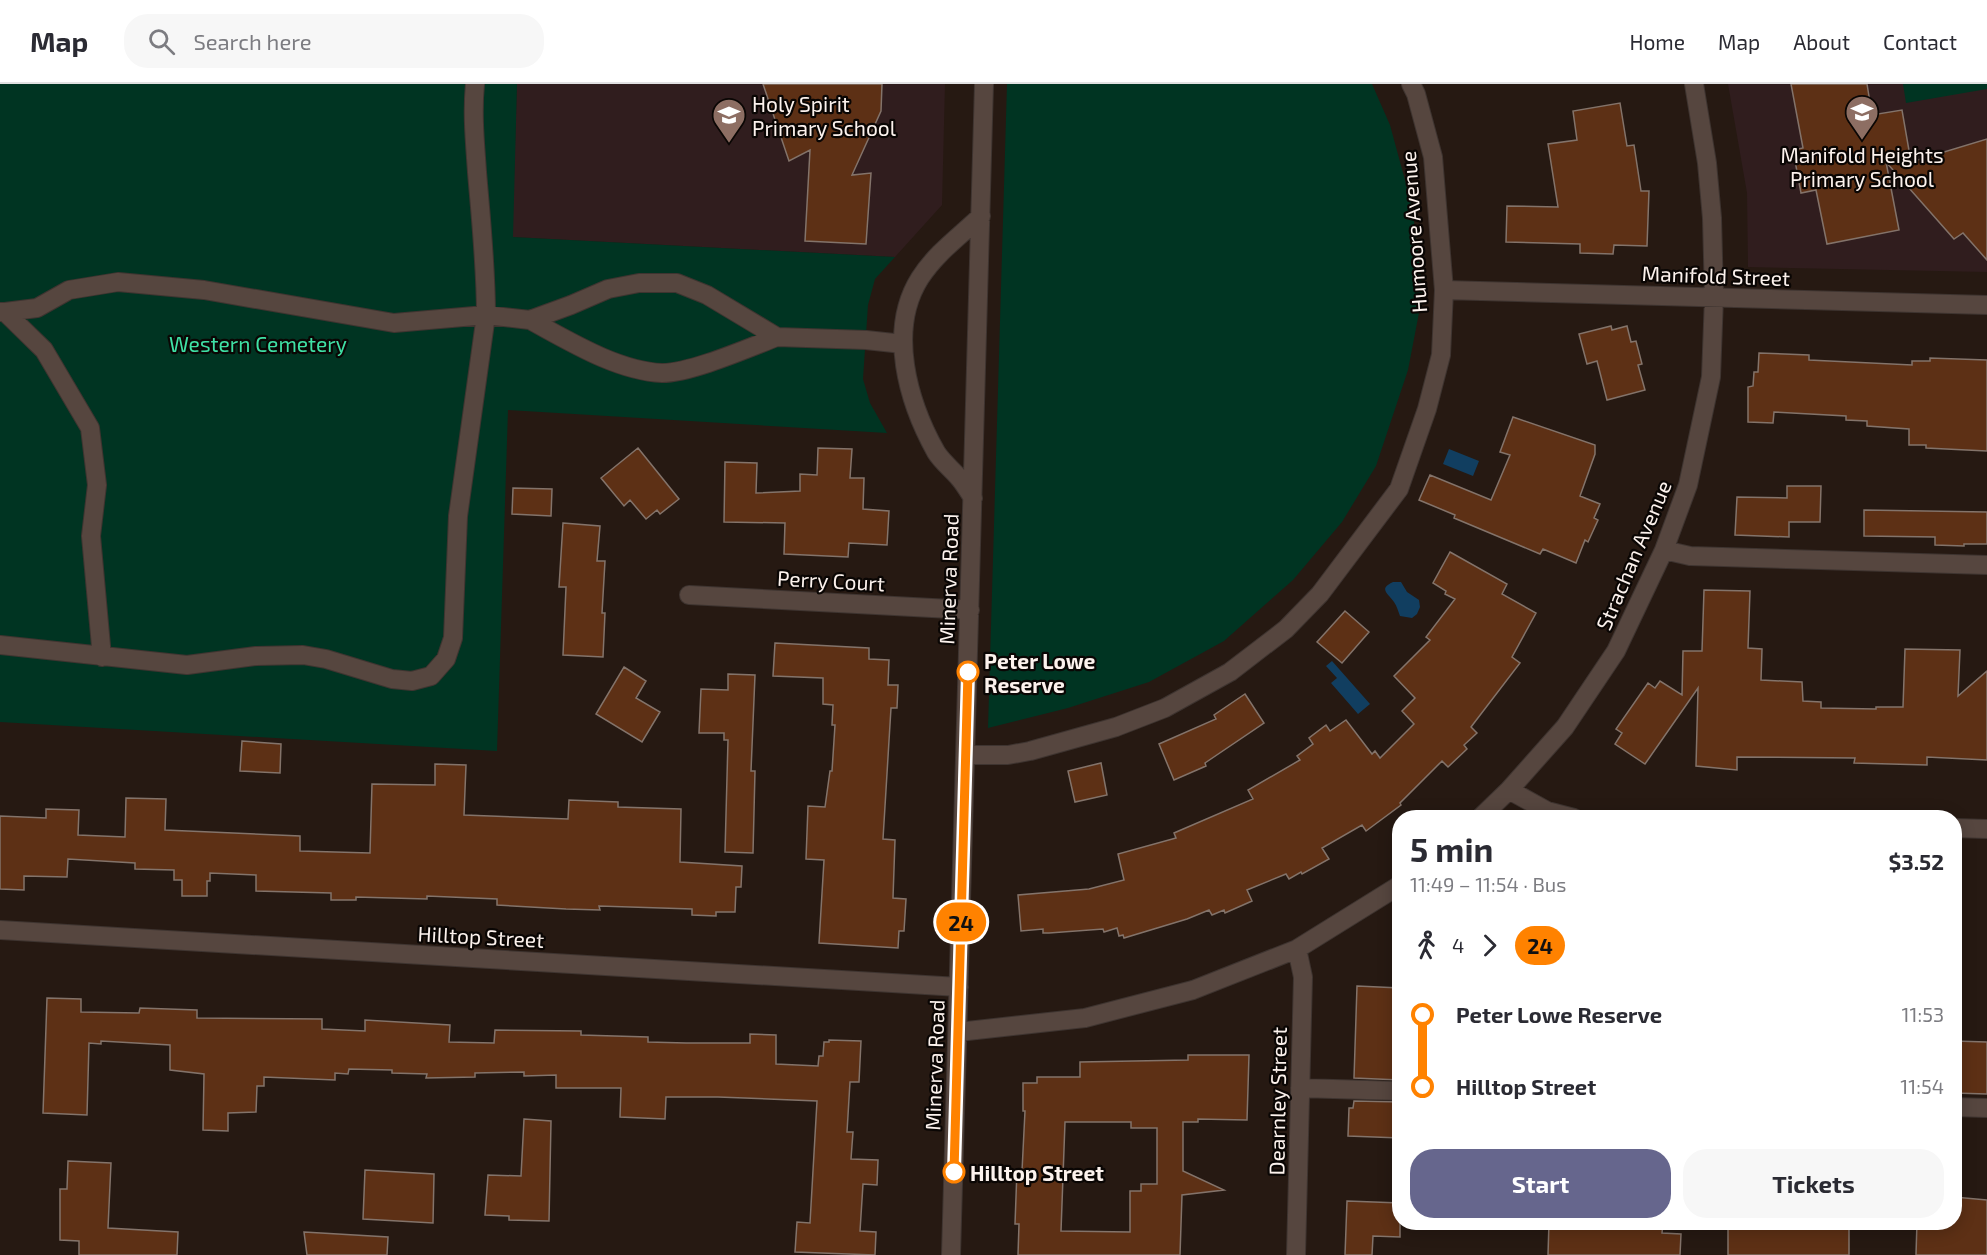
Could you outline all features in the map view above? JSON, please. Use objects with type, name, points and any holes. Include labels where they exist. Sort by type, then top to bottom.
[{"type":"street","points":[[0,645],[187,665],[256,656],[303,655],[392,679],[412,681],[431,676],[446,659],[453,638],[458,516],[486,315],[486,284],[474,138],[475,84]]},
{"type":"street","name":"Minerva Road","points":[[951,1255],[984,84]]},
{"type":"street","name":"Humoore Avenue","points":[[966,755],[1008,755],[1030,751],[1126,723],[1166,708],[1206,687],[1230,672],[1286,629],[1320,594],[1399,489],[1441,355],[1444,290],[1433,157],[1416,94],[1411,84]]},
{"type":"street","name":"Strachan Avenue","points":[[1488,810],[1565,727],[1616,651],[1664,550],[1688,485],[1711,377],[1714,297],[1707,163],[1694,84]]},
{"type":"street","points":[[973,498],[961,480],[937,454],[923,427],[909,382],[903,344],[907,311],[920,279],[942,250],[981,216]]},
{"type":"street","points":[[3,312],[37,308],[69,290],[118,282],[204,290],[394,323],[486,315],[530,320],[607,358],[638,369],[664,373],[690,368],[777,337],[866,340],[903,344]]},
{"type":"street","points":[[530,320],[608,289],[639,283],[676,283],[707,295],[777,337]]},
{"type":"street","name":"Manifold Street","points":[[1444,290],[1987,305]]},
{"type":"street","points":[[3,312],[44,350],[90,428],[97,485],[91,536],[102,657]]},
{"type":"street","points":[[1664,550],[1690,556],[1987,565]]},
{"type":"street","name":"Perry Court","points":[[689,595],[970,610]]},
{"type":"street","points":[[1509,790],[1545,810]]},
{"type":"street","points":[[1962,828],[1987,829]]},
{"type":"street","points":[[958,1032],[1085,1018],[1193,990],[1297,950],[1392,890]]},
{"type":"street","name":"Hilltop Street","points":[[0,930],[959,987]]},
{"type":"street","name":"Dearnley Street","points":[[1296,1255],[1303,977],[1297,950]]},
{"type":"street","points":[[1300,1088],[1392,1091]]},
{"type":"street","points":[[1962,1107],[1987,1108]]},
{"type":"shaded area","name":"Holy Spirit Primary School","points":[[517,84],[945,84],[942,205],[895,257],[512,237]]},
{"type":"shaded area","name":"Manifold Heights Primary School","points":[[1728,84],[1987,84],[1987,272],[1748,267],[1747,193]]},
{"type":"green space","name":"Western Cemetery","points":[[0,84],[517,84],[513,237],[895,257],[875,279],[868,305],[863,379],[870,403],[887,433],[508,410],[497,751],[0,722]]},
{"type":"green space","name":"Peter Lowe Reserve","points":[[1007,84],[1372,84],[1390,125],[1412,206],[1423,292],[1408,370],[1376,466],[1342,522],[1293,580],[1224,641],[1149,682],[1068,708],[988,728]]},
{"type":"green space","points":[[1903,84],[1987,84],[1987,89],[1906,103]]},
{"type":"water","points":[[1449,449],[1479,461],[1473,476],[1443,464]]},
{"type":"water","points":[[1401,582],[1407,592],[1419,600],[1420,607],[1412,618],[1400,616],[1386,591],[1388,584]]},
{"type":"water","points":[[1332,661],[1370,704],[1358,714],[1331,683],[1337,678],[1326,666]]},
{"type":"building","points":[[763,84],[882,84],[881,111],[852,175],[871,173],[866,244],[805,241],[810,150],[789,161]]},
{"type":"building","points":[[1791,84],[1867,84],[1872,115],[1902,110],[1911,162],[1987,139],[1987,260],[1963,233],[1954,239],[1886,162],[1899,230],[1827,244],[1816,190],[1801,193],[1793,150],[1803,148]]},
{"type":"building","points":[[1620,103],[1627,146],[1634,145],[1641,191],[1649,191],[1647,246],[1614,245],[1613,254],[1580,253],[1580,244],[1506,242],[1507,206],[1558,207],[1548,144],[1577,140],[1573,111]]},
{"type":"building","points":[[1611,326],[1612,330],[1627,326],[1631,342],[1636,341],[1642,364],[1638,365],[1645,390],[1607,400],[1597,361],[1587,364],[1579,334]]},
{"type":"building","points":[[1759,353],[1809,355],[1809,360],[1912,365],[1912,361],[1930,361],[1930,358],[1987,360],[1987,451],[1909,445],[1909,429],[1867,426],[1867,421],[1846,420],[1846,416],[1774,412],[1773,423],[1748,422],[1748,387],[1753,386],[1754,372],[1758,372]]},
{"type":"building","points":[[1513,417],[1595,445],[1595,454],[1580,496],[1600,504],[1594,518],[1598,520],[1588,542],[1585,540],[1576,563],[1543,549],[1540,554],[1454,518],[1455,515],[1419,500],[1430,475],[1491,500],[1510,455],[1500,452]]},
{"type":"building","points":[[638,448],[679,499],[660,514],[657,510],[646,519],[630,500],[624,506],[601,478]]},
{"type":"building","points":[[818,448],[852,449],[850,478],[864,478],[863,509],[889,511],[887,545],[849,543],[848,557],[784,554],[785,523],[724,522],[725,462],[757,463],[756,493],[800,491],[800,474],[817,475]]},
{"type":"building","points":[[1787,486],[1821,486],[1820,522],[1789,522],[1789,537],[1735,535],[1737,497],[1787,498]]},
{"type":"building","points":[[513,488],[552,489],[551,516],[512,514]]},
{"type":"building","points":[[1864,510],[1987,512],[1987,544],[1935,545],[1935,537],[1864,536]]},
{"type":"building","points":[[563,523],[600,526],[597,561],[605,561],[602,613],[605,613],[603,657],[563,655],[566,587],[559,587]]},
{"type":"building","points":[[1450,552],[1507,584],[1502,594],[1536,613],[1512,657],[1520,663],[1471,727],[1477,733],[1464,745],[1467,749],[1448,767],[1442,761],[1400,803],[1401,805],[1366,831],[1362,825],[1322,848],[1329,859],[1289,879],[1286,874],[1247,890],[1252,901],[1225,913],[1224,910],[1212,915],[1209,910],[1124,938],[1123,935],[1119,936],[1117,928],[1104,932],[1103,929],[1049,933],[1043,933],[1043,929],[1021,931],[1018,895],[1089,889],[1124,880],[1118,854],[1176,838],[1174,833],[1253,799],[1248,790],[1300,760],[1297,756],[1313,744],[1309,738],[1326,725],[1330,731],[1346,720],[1372,754],[1375,751],[1380,758],[1414,724],[1402,711],[1415,698],[1394,676],[1430,640],[1426,637],[1455,599],[1445,594],[1446,591],[1433,583]]},
{"type":"building","points":[[1704,590],[1750,591],[1748,648],[1762,649],[1761,680],[1802,682],[1803,701],[1821,702],[1821,708],[1903,707],[1905,649],[1960,650],[1958,696],[1987,671],[1987,760],[1927,757],[1927,765],[1854,763],[1855,758],[1737,757],[1737,770],[1696,766],[1698,688],[1645,764],[1615,744],[1622,733],[1616,729],[1648,683],[1655,688],[1660,681],[1682,695],[1683,651],[1702,651]]},
{"type":"building","points":[[1345,611],[1369,632],[1342,663],[1317,642]]},
{"type":"building","points":[[775,643],[869,648],[869,659],[889,660],[888,685],[898,685],[897,708],[891,708],[883,839],[895,840],[893,898],[906,899],[904,931],[899,931],[898,948],[819,943],[824,860],[806,859],[808,806],[825,807],[830,771],[832,771],[835,725],[832,725],[833,705],[823,704],[823,678],[773,676]]},
{"type":"building","points":[[624,667],[646,681],[636,698],[660,712],[642,742],[596,714]]},
{"type":"building","points":[[728,674],[755,675],[751,771],[755,771],[753,853],[725,852],[728,740],[724,740],[724,733],[699,733],[701,689],[728,690]]},
{"type":"building","points":[[1245,694],[1264,723],[1205,763],[1206,766],[1174,780],[1159,744],[1216,719],[1214,715]]},
{"type":"building","points":[[242,741],[281,744],[280,773],[240,771]]},
{"type":"building","points":[[1101,763],[1107,795],[1075,802],[1068,771]]},
{"type":"building","points":[[435,764],[466,765],[464,815],[568,819],[569,800],[618,802],[618,807],[681,809],[680,862],[742,866],[741,887],[736,887],[735,912],[716,912],[716,916],[692,915],[692,909],[599,906],[600,910],[566,909],[497,905],[497,899],[427,896],[427,899],[356,897],[356,900],[331,900],[331,893],[256,891],[256,875],[210,873],[210,881],[207,881],[207,896],[182,896],[182,880],[174,880],[174,870],[135,869],[135,863],[68,859],[67,877],[24,876],[24,890],[0,889],[0,816],[46,818],[46,809],[79,810],[78,835],[125,837],[126,798],[166,799],[165,830],[300,836],[300,851],[370,853],[372,784],[435,785]]},
{"type":"building","points":[[1357,986],[1392,988],[1392,1080],[1354,1078]]},
{"type":"building","points":[[47,998],[81,999],[81,1012],[139,1013],[140,1008],[197,1010],[197,1018],[322,1019],[322,1029],[365,1031],[365,1020],[450,1025],[449,1042],[494,1043],[495,1030],[581,1031],[581,1035],[648,1037],[648,1042],[686,1043],[750,1043],[750,1034],[776,1035],[776,1064],[818,1066],[819,1056],[823,1056],[824,1042],[829,1042],[829,1040],[861,1041],[859,1082],[850,1082],[847,1132],[853,1132],[851,1159],[878,1160],[877,1185],[863,1184],[860,1231],[876,1232],[875,1255],[795,1252],[797,1222],[810,1223],[817,1101],[666,1097],[665,1119],[620,1117],[621,1088],[556,1088],[556,1075],[524,1076],[524,1072],[475,1073],[475,1077],[426,1078],[427,1074],[349,1069],[348,1074],[335,1073],[335,1080],[264,1077],[264,1086],[257,1086],[256,1112],[228,1113],[228,1131],[203,1130],[204,1074],[170,1070],[170,1045],[101,1041],[101,1044],[89,1043],[87,1115],[43,1113]]},
{"type":"building","points":[[1962,1041],[1987,1042],[1987,1094],[1962,1093]]},
{"type":"building","points":[[1188,1055],[1249,1055],[1247,1120],[1198,1119],[1198,1122],[1183,1122],[1183,1171],[1224,1190],[1182,1195],[1180,1255],[1018,1255],[1019,1224],[1015,1224],[1017,1170],[1022,1171],[1025,1111],[1023,1111],[1023,1083],[1037,1083],[1037,1077],[1080,1077],[1080,1062],[1188,1060]],"holes":[[[1065,1122],[1131,1122],[1131,1128],[1157,1128],[1157,1184],[1141,1184],[1141,1191],[1130,1191],[1130,1232],[1061,1231]]]},
{"type":"building","points":[[1354,1101],[1392,1102],[1392,1138],[1348,1136],[1349,1108],[1353,1108]]},
{"type":"building","points":[[524,1119],[551,1121],[549,1221],[509,1220],[509,1216],[485,1215],[488,1175],[521,1176]]},
{"type":"building","points":[[68,1161],[111,1163],[108,1228],[178,1232],[177,1255],[79,1255],[79,1241],[60,1240],[60,1189],[67,1189]]},
{"type":"building","points":[[365,1170],[434,1174],[433,1223],[363,1219]]},
{"type":"building","points":[[1962,1198],[1987,1200],[1987,1255],[1916,1255],[1917,1230],[1962,1230]]},
{"type":"building","points":[[1347,1201],[1392,1203],[1392,1230],[1400,1230],[1400,1237],[1373,1236],[1372,1255],[1345,1255]]},
{"type":"building","points":[[1549,1230],[1662,1230],[1662,1233],[1681,1234],[1680,1255],[1548,1255]]},
{"type":"building","points":[[1728,1230],[1849,1230],[1849,1255],[1728,1255]]},
{"type":"building","points":[[304,1232],[388,1237],[387,1255],[307,1255]]},
{"type":"bus line","name":"24","points":[[954,1172],[968,672]]},
{"type":"place","name":"Manifold Heights Primary School","points":[[1862,141]]},
{"type":"place","name":"Holy Spirit Primary School","points":[[729,144]]},
{"type":"place","name":"Peter Lowe Reserve","points":[[968,672]]},
{"type":"place","name":"Hilltop Street","points":[[954,1172]]}]
